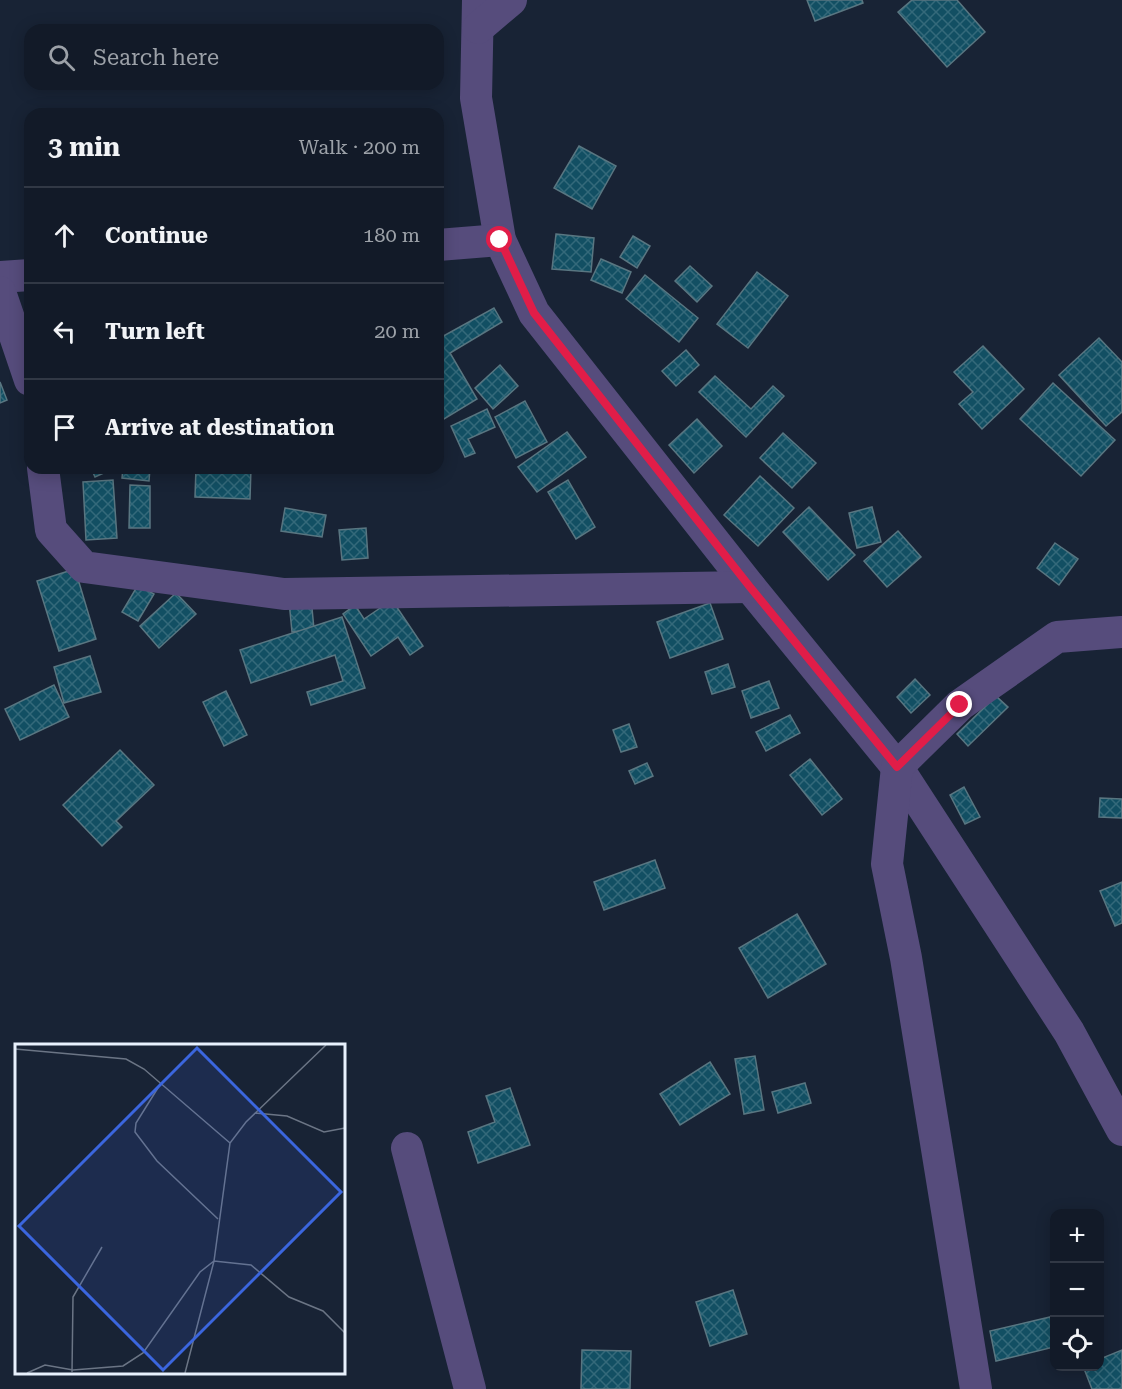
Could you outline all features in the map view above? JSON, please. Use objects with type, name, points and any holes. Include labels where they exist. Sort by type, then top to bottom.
[{"type":"street","points":[[511,0],[478,14],[476,98],[500,240],[534,313],[750,587],[897,767],[1070,1032],[1122,1130]]},
{"type":"street","points":[[444,245],[500,240]]},
{"type":"street","points":[[0,277],[24,275]]},
{"type":"street","points":[[0,292],[24,362]]},
{"type":"street","points":[[44,474],[51,530],[84,567],[284,594],[750,587]]},
{"type":"street","points":[[976,1389],[906,958],[887,864],[897,767],[960,705],[1057,637],[1122,632]]},
{"type":"street","points":[[407,1148],[470,1389]]},
{"type":"building","points":[[807,0],[862,0],[863,3],[815,21]]},
{"type":"building","points":[[912,0],[957,0],[985,32],[947,67],[898,12]]},
{"type":"building","points":[[579,146],[616,166],[592,209],[554,188]]},
{"type":"building","points":[[556,234],[594,238],[591,272],[552,269]]},
{"type":"building","points":[[633,236],[650,246],[637,268],[620,257]]},
{"type":"building","points":[[601,259],[631,272],[622,293],[591,280]]},
{"type":"building","points":[[690,266],[712,286],[697,302],[675,281]]},
{"type":"building","points":[[757,272],[788,296],[748,348],[717,324]]},
{"type":"building","points":[[645,275],[698,318],[679,342],[626,299]]},
{"type":"building","points":[[494,308],[502,322],[450,353],[477,399],[444,419],[444,336]]},
{"type":"building","points":[[1099,338],[1122,362],[1122,412],[1106,426],[1059,375]]},
{"type":"building","points":[[983,346],[1024,389],[982,429],[959,404],[973,392],[954,372]]},
{"type":"building","points":[[686,350],[699,365],[676,386],[662,371]]},
{"type":"building","points":[[500,365],[518,386],[493,409],[475,388]]},
{"type":"building","points":[[715,376],[751,409],[773,386],[784,396],[746,437],[699,392]]},
{"type":"building","points":[[0,382],[7,400],[0,403]]},
{"type":"building","points":[[1053,383],[1115,440],[1081,476],[1020,419]]},
{"type":"building","points":[[525,401],[547,442],[516,458],[495,417]]},
{"type":"building","points":[[487,409],[495,427],[468,439],[475,453],[465,457],[451,426]]},
{"type":"building","points":[[697,419],[722,446],[694,473],[669,445]]},
{"type":"building","points":[[567,432],[586,457],[537,492],[518,467]]},
{"type":"building","points":[[783,433],[816,463],[792,488],[760,458]]},
{"type":"building","points":[[122,474],[150,474],[149,481],[122,478]]},
{"type":"building","points":[[196,474],[251,474],[250,499],[195,497]]},
{"type":"building","points":[[760,476],[794,508],[758,546],[724,515]]},
{"type":"building","points":[[113,480],[117,538],[86,540],[83,482]]},
{"type":"building","points":[[568,480],[595,527],[576,539],[548,492]]},
{"type":"building","points":[[130,485],[150,486],[150,528],[129,528]]},
{"type":"building","points":[[809,507],[855,555],[828,580],[783,532]]},
{"type":"building","points":[[872,507],[881,542],[857,548],[849,513]]},
{"type":"building","points":[[285,508],[326,515],[322,537],[281,531]]},
{"type":"building","points":[[366,528],[368,558],[342,560],[339,530]]},
{"type":"building","points":[[898,531],[921,557],[887,587],[864,561]]},
{"type":"building","points":[[1055,543],[1078,559],[1059,585],[1037,568]]},
{"type":"building","points":[[75,569],[96,639],[59,651],[37,581]]},
{"type":"building","points":[[138,585],[154,594],[138,621],[122,612]]},
{"type":"building","points":[[176,593],[196,614],[159,648],[140,626]]},
{"type":"building","points":[[311,598],[314,629],[292,632],[289,601]]},
{"type":"building","points":[[392,600],[423,646],[410,655],[398,637],[371,656],[343,614],[355,605],[364,619]]},
{"type":"building","points":[[710,603],[723,639],[670,658],[657,622]]},
{"type":"building","points":[[342,617],[365,688],[311,705],[307,692],[343,681],[335,655],[251,683],[240,650]]},
{"type":"building","points":[[90,656],[101,692],[64,703],[54,667]]},
{"type":"building","points":[[728,664],[735,687],[712,694],[705,672]]},
{"type":"building","points":[[915,679],[930,695],[911,713],[897,697]]},
{"type":"building","points":[[769,681],[779,708],[751,718],[742,691]]},
{"type":"building","points":[[54,685],[69,717],[20,740],[5,709]]},
{"type":"building","points":[[226,691],[247,735],[224,746],[203,702]]},
{"type":"building","points":[[996,696],[1008,707],[968,746],[957,734]]},
{"type":"building","points":[[790,715],[800,733],[766,751],[756,732]]},
{"type":"building","points":[[629,724],[637,747],[621,752],[613,730]]},
{"type":"building","points":[[120,750],[154,785],[116,821],[122,827],[102,846],[63,805]]},
{"type":"building","points":[[810,759],[842,799],[822,815],[790,775]]},
{"type":"building","points":[[647,763],[653,776],[635,784],[629,771]]},
{"type":"building","points":[[964,787],[980,817],[965,824],[950,795]]},
{"type":"building","points":[[1100,798],[1122,799],[1122,818],[1099,817]]},
{"type":"building","points":[[655,860],[665,888],[604,910],[594,882]]},
{"type":"building","points":[[1122,882],[1122,923],[1115,926],[1100,891]]},
{"type":"building","points":[[797,914],[826,964],[768,998],[739,948]]},
{"type":"building","points":[[755,1056],[764,1110],[744,1114],[735,1059]]},
{"type":"building","points":[[710,1062],[730,1094],[680,1125],[660,1094]]},
{"type":"building","points":[[805,1083],[811,1103],[778,1113],[772,1092]]},
{"type":"building","points":[[510,1088],[530,1145],[478,1163],[468,1132],[495,1122],[486,1096]]},
{"type":"building","points":[[733,1290],[747,1334],[710,1346],[696,1302]]},
{"type":"building","points":[[1050,1317],[1050,1348],[996,1361],[990,1331]]},
{"type":"building","points":[[582,1350],[631,1351],[630,1389],[581,1389]]},
{"type":"building","points":[[1122,1350],[1122,1389],[1092,1389],[1085,1371],[1104,1371],[1104,1357]]},
{"type":"route","points":[[500,240],[534,313],[750,587],[897,767],[960,705]]}]
